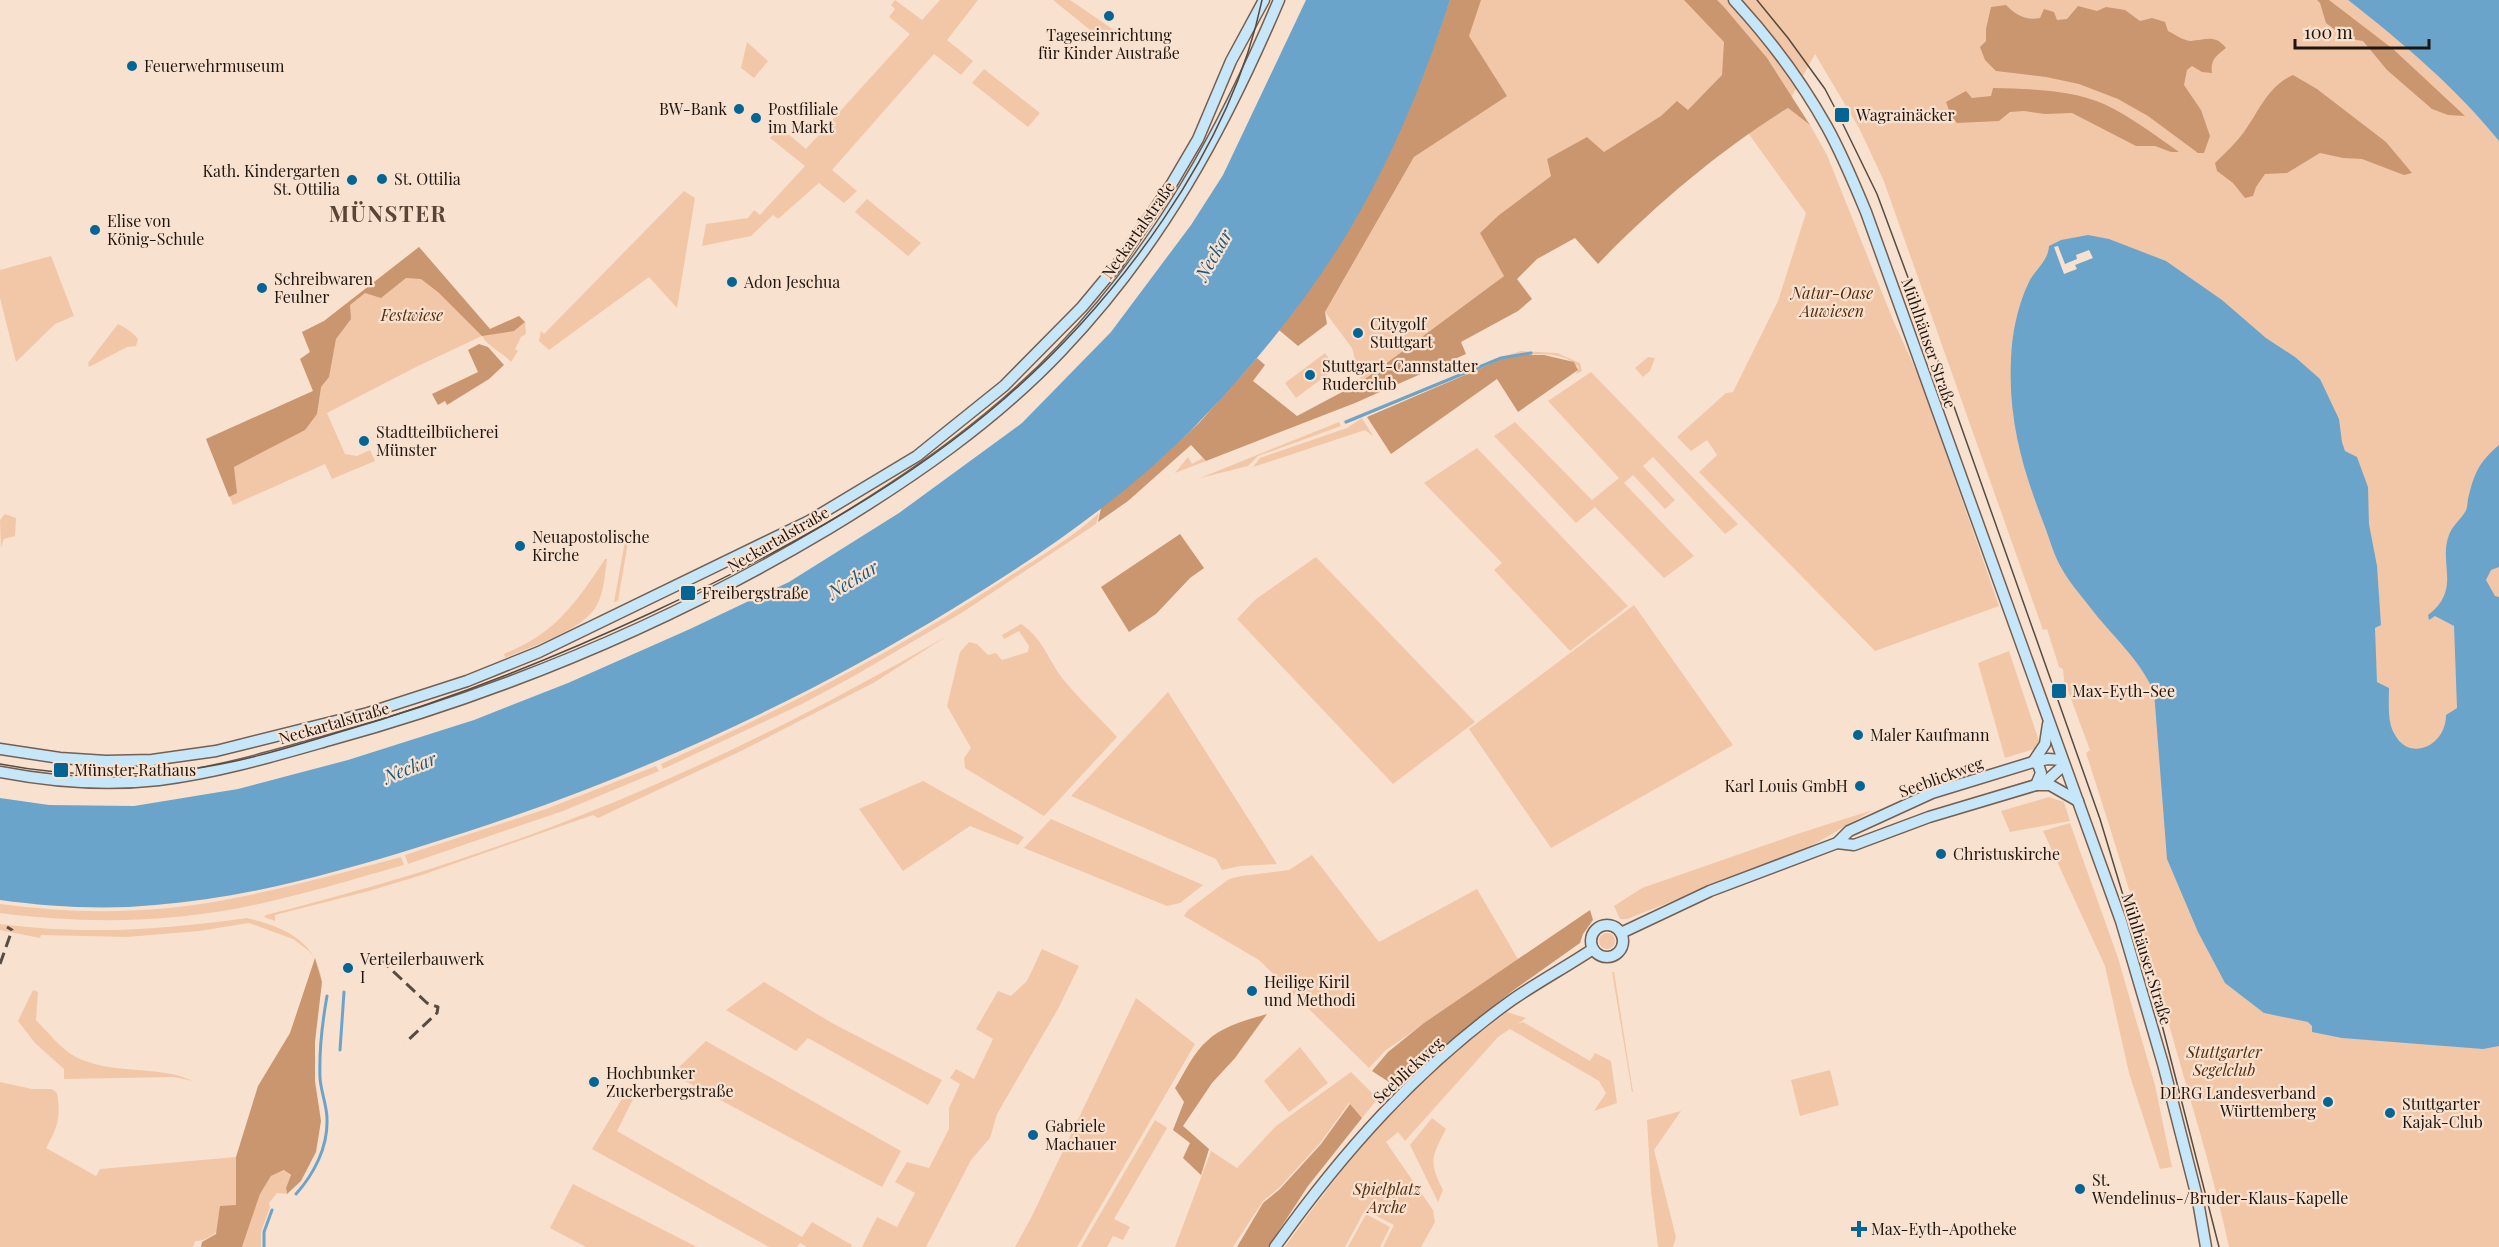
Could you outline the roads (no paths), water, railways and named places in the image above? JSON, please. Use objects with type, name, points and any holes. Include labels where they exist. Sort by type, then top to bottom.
[{"type":"main road","name":"Neckartalstraße","points":[[0,749],[69,759],[106,761],[187,757],[250,744],[368,713],[422,697],[539,652],[809,521],[917,456],[1004,386],[1082,307],[1117,265],[1171,185],[1198,139],[1231,61],[1264,0]]},
{"type":"main road","name":"Neckartalstraße","points":[[0,772],[74,782],[160,780],[219,770],[383,726],[492,689],[578,656],[734,582],[844,519],[902,483],[981,425],[1060,353],[1129,274],[1182,197],[1239,92],[1279,0]]},
{"type":"main road","name":"Mühlhäuser Straße","points":[[1734,0],[1775,50],[1828,128],[1847,168],[1892,283],[2121,921],[2154,1032],[2198,1201],[2206,1247]]},
{"type":"main road","points":[[2048,721],[2045,744],[2033,762],[2038,764],[2041,773],[2039,785],[2055,788],[2078,801]]},
{"type":"main road","name":"Seeblickweg","points":[[1621,933],[1710,891],[1837,843],[1849,831],[1932,793],[2033,762],[2048,759],[2063,762]]},
{"type":"main road","name":"Seeblickweg","points":[[1837,843],[1854,845],[1929,816],[2039,785],[2063,762]]},
{"type":"main road","points":[[1611,925],[1621,933],[1622,946],[1614,955],[1602,956],[1593,949],[1591,938],[1598,928],[1611,925]]},
{"type":"main road","name":"Seeblickweg","points":[[1275,1247],[1332,1170],[1394,1101],[1454,1047],[1510,1002],[1556,970],[1593,949]]},
{"type":"water","name":"Neckar","points":[[1306,0],[1450,0],[1418,90],[1378,178],[1347,234],[1297,308],[1241,377],[1201,420],[1144,473],[1052,545],[954,608],[891,645],[762,713],[629,773],[492,824],[323,875],[223,897],[189,902],[116,907],[58,906],[0,900],[0,798],[49,805],[134,806],[238,789],[348,760],[474,720],[568,683],[690,629],[789,582],[899,513],[1022,423],[1111,332],[1191,225],[1223,175]]},
{"type":"water","points":[[2348,0],[2499,0],[2499,141],[2465,102],[2428,66]]},
{"type":"water","name":"Max-Eyth-See","points":[[2088,235],[2109,239],[2166,261],[2222,300],[2266,338],[2295,357],[2320,379],[2339,419],[2345,451],[2357,457],[2368,487],[2369,524],[2377,566],[2381,625],[2375,628],[2377,682],[2389,688],[2392,730],[2401,743],[2409,748],[2418,749],[2434,742],[2444,726],[2446,715],[2457,708],[2454,626],[2435,616],[2429,620],[2428,615],[2444,596],[2447,586],[2446,546],[2450,532],[2466,510],[2472,483],[2478,469],[2499,445],[2499,567],[2491,570],[2486,580],[2495,596],[2499,597],[2499,1046],[2483,1049],[2342,1038],[2312,1032],[2312,1026],[2308,1022],[2264,1013],[2225,983],[2198,932],[2167,859],[2154,692],[2133,657],[2097,617],[2059,564],[2030,485],[2015,424],[2011,382],[2012,350],[2016,321],[2024,293],[2046,257],[2049,246],[2061,240]]},
{"type":"waterway","points":[[1346,422],[1501,358],[1531,353]]},
{"type":"waterway","points":[[340,1050],[344,992]]},
{"type":"waterway","points":[[296,1194],[309,1178],[319,1160],[327,1129],[320,1068],[321,1037],[327,996]]},
{"type":"waterway","points":[[264,1247],[264,1232],[272,1210]]},
{"type":"tram line","points":[[0,764],[64,773],[151,773],[216,765],[301,744],[422,706],[500,678],[577,646],[746,567],[836,518],[923,462],[1004,399],[1088,316],[1127,269],[1164,219],[1197,166],[1224,111],[1247,56],[1262,0]]},
{"type":"tram line","points":[[1757,0],[1825,89],[1877,194],[1916,299],[2100,819],[2161,1021],[2219,1247]]},
{"type":"railway","points":[[0,964],[12,930],[7,927]]},
{"type":"railway","points":[[380,959],[427,1003],[438,1007],[437,1013],[405,1043]]},
{"type":"place","name":"Tageseinrichtung für Kinder Austraße","points":[[1109,16]]},
{"type":"place","name":"Feuerwehrmuseum","points":[[132,66]]},
{"type":"place","name":"BW-Bank","points":[[739,109]]},
{"type":"place","name":"Wagrainäcker","points":[[1842,115]]},
{"type":"place","name":"Postfiliale im Markt","points":[[756,118]]},
{"type":"place","name":"St. Ottilia","points":[[382,179]]},
{"type":"place","name":"Kath. Kindergarten St. Ottilia","points":[[352,180]]},
{"type":"place","name":"Elise von König-Schule","points":[[95,230]]},
{"type":"place","name":"Adon Jeschua","points":[[732,282]]},
{"type":"place","name":"Schreibwaren Feulner","points":[[262,288]]},
{"type":"place","name":"Citygolf Stuttgart","points":[[1358,333]]},
{"type":"place","name":"Stuttgart-Cannstatter Ruderclub","points":[[1310,375]]},
{"type":"place","name":"Stadtteilbücherei Münster","points":[[364,441]]},
{"type":"place","name":"Neuapostolische Kirche","points":[[520,546]]},
{"type":"place","name":"Freibergstraße","points":[[688,593]]},
{"type":"place","name":"Max-Eyth-See","points":[[2059,691]]},
{"type":"place","name":"Maler Kaufmann","points":[[1858,735]]},
{"type":"place","name":"Münster Rathaus","points":[[61,770]]},
{"type":"place","name":"Karl Louis GmbH","points":[[1860,786]]},
{"type":"place","name":"Christuskirche","points":[[1941,854]]},
{"type":"place","name":"Verteilerbauwerk I","points":[[348,968]]},
{"type":"place","name":"Heilige Kiril und Methodi","points":[[1252,991]]},
{"type":"place","name":"Hochbunker Zuckerbergstraße","points":[[594,1082]]},
{"type":"place","name":"DLRG Landesverband Württemberg","points":[[2328,1102]]},
{"type":"place","name":"Stuttgarter Kajak-Club","points":[[2390,1113]]},
{"type":"place","name":"Gabriele Machauer","points":[[1033,1135]]},
{"type":"place","name":"St. Wendelinus-/Bruder-Klaus-Kapelle","points":[[2080,1189]]},
{"type":"place","name":"Max-Eyth-Apotheke","points":[[1859,1229]]},
{"type":"district","name":"MÜNSTER","points":[[388,214]]},
{"type":"park label","name":"Natur-Oase Auwiesen","points":[[1832,302]]},
{"type":"park label","name":"Festwiese","points":[[412,315]]},
{"type":"park label","name":"Stuttgarter Segelclub","points":[[2224,1061]]},
{"type":"park label","name":"Spielplatz Arche","points":[[1387,1198]]}]
